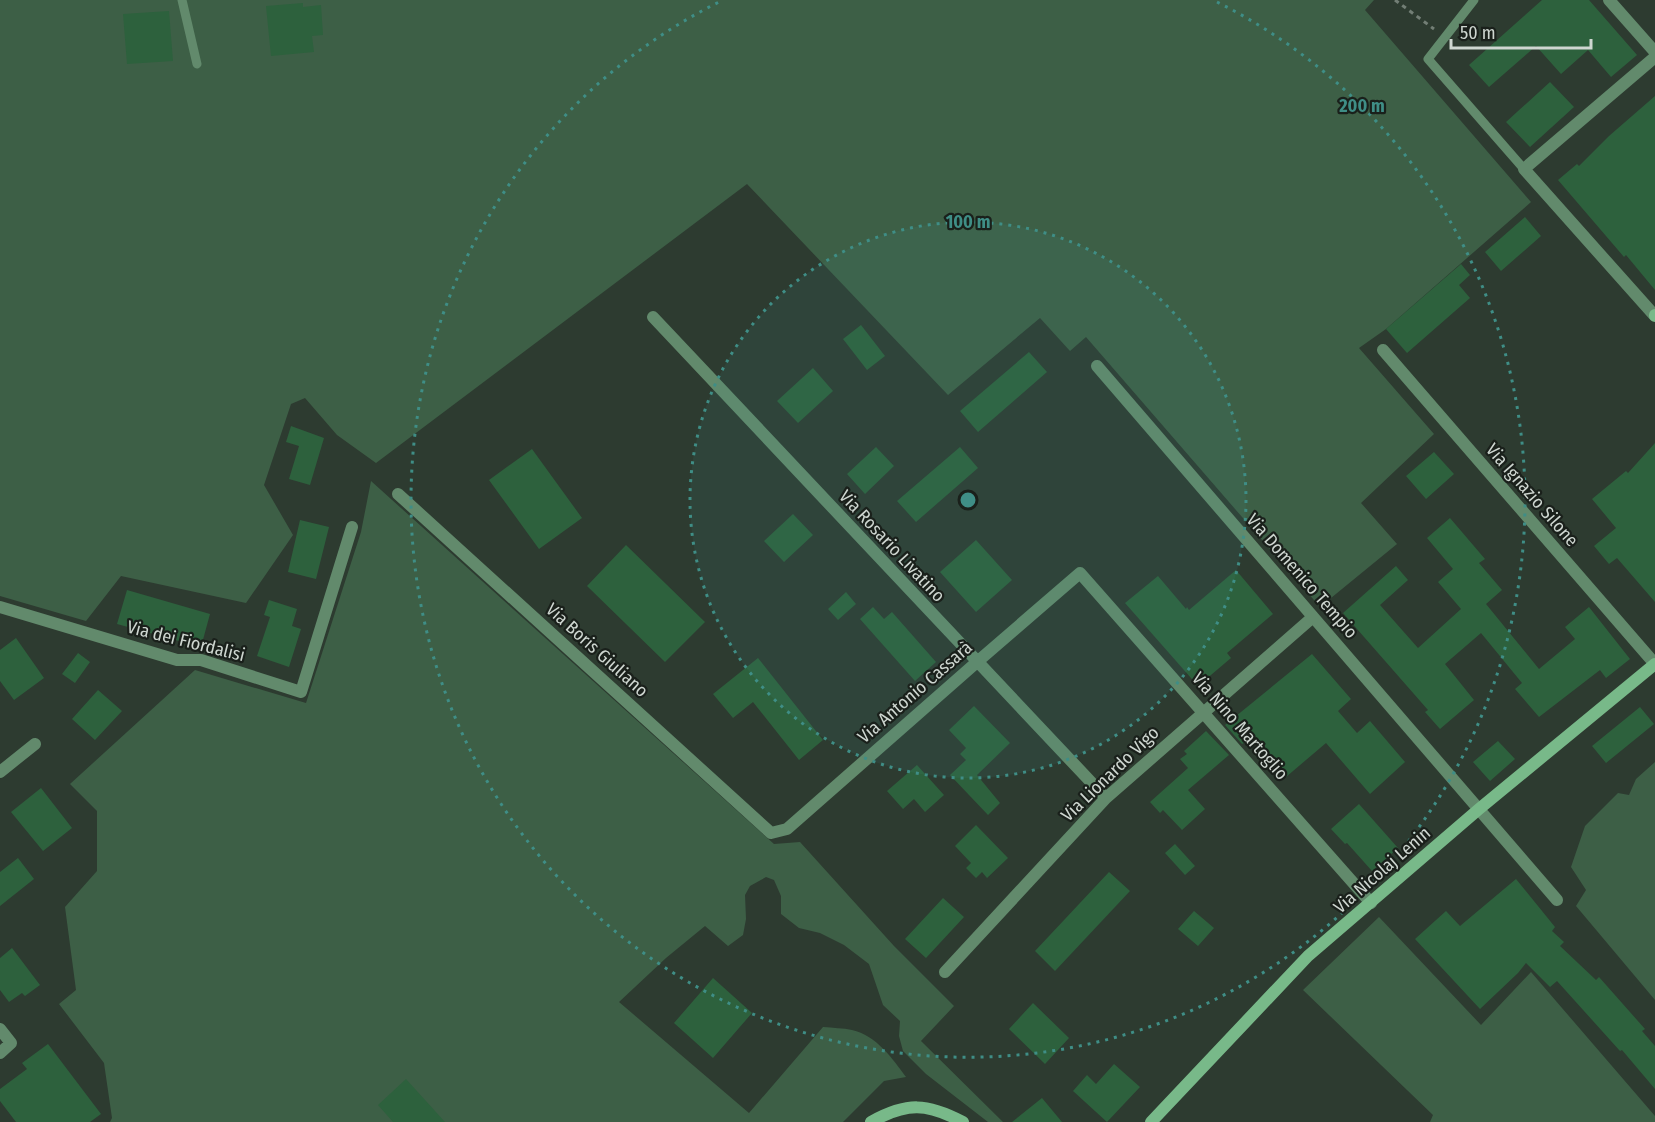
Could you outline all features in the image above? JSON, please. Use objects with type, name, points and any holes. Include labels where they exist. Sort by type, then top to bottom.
[{"type":"main road","name":"Via Nicolaj Lenin","points":[[1150,1122],[1308,956],[1479,809],[1655,664]]},
{"type":"main road","points":[[871,1122],[904,1107],[924,1107],[945,1113],[963,1122]]},
{"type":"street","points":[[1609,0],[1655,52]]},
{"type":"street","points":[[1655,57],[1524,169],[1655,315]]},
{"type":"street","name":"Via Rosario Livatino","points":[[653,317],[976,662],[1107,798]]},
{"type":"street","name":"Via Ignazio Silone","points":[[1383,350],[1655,664]]},
{"type":"street","name":"Via Domenico Tempio","points":[[1097,366],[1557,900]]},
{"type":"street","name":"Via Boris Giuliano","points":[[398,494],[771,833]]},
{"type":"street","name":"Via dei Fiordalisi","points":[[0,607],[177,660],[201,660],[301,692],[352,527]]},
{"type":"street","name":"Via Antonio Cassarà","points":[[771,833],[787,829],[1080,573]]},
{"type":"street","name":"Via Nino Martoglio","points":[[1080,573],[1371,903]]},
{"type":"street","name":"Via Lionardo Vigo","points":[[945,972],[1107,798],[1313,617]]},
{"type":"street","points":[[0,772],[35,744]]},
{"type":"street","points":[[0,1029],[12,1043],[0,1053]]},
{"type":"lane","points":[[182,0],[197,64]]},
{"type":"lane","points":[[1474,0],[1428,59],[1524,169]]},
{"type":"path","points":[[1395,0],[1445,38]]},
{"type":"green space","points":[[0,0],[1374,0],[1365,10],[1531,202],[1386,329],[1359,348],[1434,434],[1361,503],[1397,544],[1320,607],[1086,337],[1070,351],[1040,318],[948,395],[747,184],[376,463],[337,435],[305,398],[291,404],[264,485],[293,535],[246,603],[121,576],[86,621],[0,596]]},
{"type":"green space","points":[[371,481],[774,844],[800,842],[894,946],[954,1006],[921,1041],[1003,1122],[988,1122],[926,1074],[903,1051],[899,1036],[900,1021],[883,1005],[869,964],[844,945],[820,933],[799,928],[781,914],[781,896],[774,880],[766,877],[750,886],[745,895],[746,919],[743,935],[728,946],[705,926],[666,958],[619,1002],[749,1113],[823,1027],[852,1030],[869,1037],[883,1049],[906,1077],[884,1081],[843,1122],[110,1122],[112,1118],[104,1063],[59,1004],[76,990],[65,907],[97,871],[97,811],[70,784],[195,670],[306,703],[361,532]]},
{"type":"green space","points":[[1655,762],[1655,1000],[1576,906],[1586,890],[1571,867],[1585,826],[1618,793],[1629,795],[1636,779]]},
{"type":"green space","points":[[1379,917],[1481,1025],[1531,972],[1655,1116],[1655,1122],[1430,1122],[1433,1115],[1303,990]]},
{"type":"building","points":[[1542,0],[1589,0],[1637,55],[1611,77],[1588,50],[1561,74],[1536,46],[1489,87],[1469,65]]},
{"type":"building","points":[[303,3],[303,7],[321,5],[323,35],[312,36],[314,52],[271,56],[266,6]]},
{"type":"building","points":[[169,11],[173,61],[127,64],[123,14]]},
{"type":"building","points":[[1550,82],[1574,107],[1530,147],[1506,122]]},
{"type":"building","points":[[1655,96],[1655,290],[1558,180],[1577,164],[1579,166]]},
{"type":"building","points":[[1525,217],[1541,236],[1501,271],[1485,252]]},
{"type":"building","points":[[1461,264],[1470,275],[1459,285],[1470,298],[1407,353],[1386,329]]},
{"type":"building","points":[[861,325],[885,356],[867,370],[843,339]]},
{"type":"building","points":[[1029,352],[1047,372],[978,432],[960,411]]},
{"type":"building","points":[[813,368],[833,391],[798,423],[777,401]]},
{"type":"building","points":[[291,426],[324,438],[310,485],[289,479],[299,446],[286,442]]},
{"type":"building","points":[[1655,443],[1655,602],[1617,558],[1609,564],[1594,546],[1616,528],[1592,499],[1626,471],[1628,473]]},
{"type":"building","points":[[876,447],[894,466],[865,494],[847,474]]},
{"type":"building","points":[[960,447],[978,468],[916,522],[897,501]]},
{"type":"building","points":[[532,449],[582,518],[539,549],[489,480]]},
{"type":"building","points":[[1434,452],[1454,474],[1426,499],[1406,476]]},
{"type":"building","points":[[793,514],[813,535],[784,562],[764,541]]},
{"type":"building","points":[[1450,518],[1485,559],[1479,563],[1502,590],[1486,604],[1539,669],[1575,639],[1565,627],[1589,607],[1630,659],[1606,678],[1600,670],[1539,717],[1515,689],[1522,683],[1481,633],[1445,664],[1474,700],[1440,729],[1425,712],[1428,710],[1343,613],[1396,566],[1408,580],[1380,605],[1418,648],[1461,609],[1438,582],[1453,569],[1427,538]]},
{"type":"building","points":[[300,520],[329,527],[316,579],[288,572]]},
{"type":"building","points":[[976,540],[1012,580],[976,612],[940,572]]},
{"type":"building","points":[[626,545],[705,622],[665,662],[587,586]]},
{"type":"building","points":[[1236,570],[1273,614],[1227,653],[1231,658],[1198,686],[1125,603],[1158,576],[1189,610]]},
{"type":"building","points":[[127,590],[210,614],[201,647],[117,624]]},
{"type":"building","points":[[846,592],[856,604],[838,620],[828,609]]},
{"type":"building","points":[[269,600],[297,609],[292,626],[301,629],[289,667],[257,656],[270,617],[264,615]]},
{"type":"building","points":[[873,607],[884,619],[892,612],[936,662],[915,681],[860,619]]},
{"type":"building","points":[[16,638],[44,678],[14,700],[0,681],[0,650]]},
{"type":"building","points":[[78,653],[90,662],[75,683],[62,674]]},
{"type":"building","points":[[1312,654],[1351,699],[1338,711],[1357,733],[1370,721],[1405,762],[1370,794],[1326,743],[1286,777],[1252,738],[1242,744],[1225,725]]},
{"type":"building","points":[[758,658],[823,740],[799,760],[753,702],[733,718],[713,694]]},
{"type":"building","points":[[98,690],[122,711],[95,740],[72,719]]},
{"type":"building","points":[[974,706],[1010,743],[977,775],[1000,803],[988,815],[950,775],[966,760],[960,754],[966,748],[949,730]]},
{"type":"building","points":[[1640,707],[1654,724],[1606,763],[1592,746]]},
{"type":"building","points":[[1206,731],[1229,755],[1188,790],[1205,809],[1182,830],[1163,810],[1160,813],[1150,802],[1188,768],[1180,759],[1187,754],[1184,751]]},
{"type":"building","points":[[1498,741],[1515,759],[1490,781],[1473,762]]},
{"type":"building","points":[[917,765],[944,795],[925,812],[914,799],[903,809],[887,791]]},
{"type":"building","points":[[41,788],[72,828],[43,851],[11,812]]},
{"type":"building","points":[[1359,804],[1398,848],[1372,871],[1331,829]]},
{"type":"building","points":[[976,825],[1008,858],[987,878],[982,872],[976,878],[966,868],[971,863],[955,846]]},
{"type":"building","points":[[1175,844],[1195,866],[1185,875],[1165,853]]},
{"type":"building","points":[[18,858],[34,879],[0,906],[0,872]]},
{"type":"building","points":[[1109,872],[1130,891],[1055,971],[1035,951]]},
{"type":"building","points":[[1516,879],[1555,927],[1552,931],[1564,942],[1560,946],[1596,980],[1599,977],[1645,1029],[1642,1031],[1655,1046],[1655,1089],[1557,981],[1550,987],[1526,963],[1480,1009],[1415,939],[1446,911],[1460,926]]},
{"type":"building","points":[[943,898],[964,917],[926,958],[905,939]]},
{"type":"building","points":[[1194,911],[1214,928],[1198,946],[1178,929]]},
{"type":"building","points":[[12,948],[40,985],[25,996],[22,993],[9,1002],[0,990],[0,958]]},
{"type":"building","points":[[713,978],[752,1013],[713,1058],[674,1023]]},
{"type":"building","points":[[1033,1003],[1069,1038],[1045,1064],[1009,1029]]},
{"type":"building","points":[[48,1044],[101,1114],[90,1122],[16,1122],[0,1101],[0,1089],[27,1069],[22,1063]]},
{"type":"building","points":[[1114,1064],[1140,1087],[1107,1122],[1073,1091],[1087,1075],[1096,1084]]},
{"type":"building","points":[[406,1079],[445,1122],[393,1122],[378,1105]]},
{"type":"building","points":[[1042,1098],[1062,1122],[1012,1122]]}]
